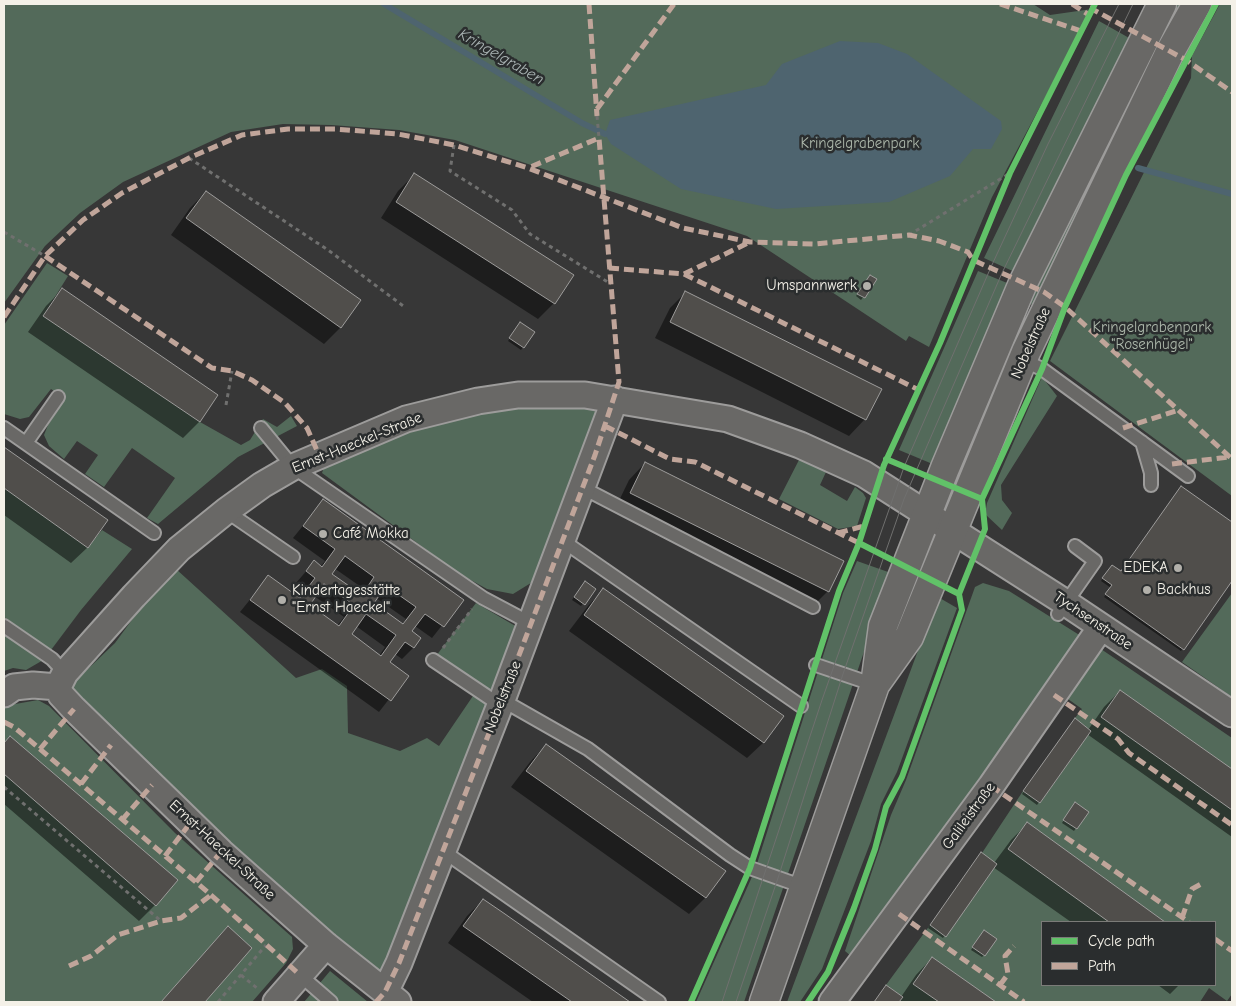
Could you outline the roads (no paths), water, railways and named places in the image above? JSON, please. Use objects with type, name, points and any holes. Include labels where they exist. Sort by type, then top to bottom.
[{"type":"main road","name":"Nobelstraße","points":[[764,1002],[875,685],[883,626],[927,514],[1023,283],[1162,4]]},
{"type":"main road","name":"Nobelstraße","points":[[875,685],[909,636],[1023,360],[1170,52],[1197,4]]},
{"type":"street","name":"Ernst-Haeckel-Straße","points":[[391,997],[326,945],[221,852],[61,695],[62,680],[134,596],[180,549],[226,511],[262,485],[293,467],[406,419],[478,401],[518,395],[585,395],[728,419],[800,445],[844,464],[927,514]]},
{"type":"street","name":"Nobelstraße","points":[[391,997],[400,963],[532,624],[615,399]]},
{"type":"street","name":"Tychsenstraße","points":[[927,514],[953,530],[1062,608],[1101,626],[1232,714]]},
{"type":"street","name":"Galileistraße","points":[[832,1002],[991,786],[1101,626]]},
{"type":"street","points":[[4,694],[14,687],[62,680]]},
{"type":"street","points":[[276,1002],[326,945]]},
{"type":"lane","points":[[1023,360],[1042,369],[1073,400],[1120,433],[1142,442],[1188,476]]},
{"type":"lane","points":[[26,444],[58,397]]},
{"type":"lane","points":[[4,428],[154,533]]},
{"type":"lane","points":[[261,428],[293,467],[483,598],[532,624]]},
{"type":"lane","points":[[1142,442],[1151,473],[1150,484]]},
{"type":"lane","points":[[583,488],[813,607]]},
{"type":"lane","points":[[226,511],[293,557]]},
{"type":"lane","points":[[563,541],[801,706]]},
{"type":"lane","points":[[1062,608],[1095,561],[1075,546]]},
{"type":"lane","points":[[4,626],[52,659],[62,680]]},
{"type":"lane","points":[[434,660],[501,703],[588,748],[743,864],[804,887]]},
{"type":"lane","points":[[816,665],[875,685]]},
{"type":"lane","points":[[443,850],[659,1002]]},
{"type":"lane","points":[[300,975],[331,1002]]},
{"type":"water","points":[[840,41],[878,43],[907,54],[1001,121],[1002,129],[991,149],[973,149],[950,176],[889,202],[776,209],[681,189],[611,144],[605,134],[610,120],[766,85],[782,64]]},
{"type":"waterway","name":"Kringelgraben","points":[[384,4],[582,123],[605,134]]},
{"type":"waterway","name":"Kringelgraben","points":[[1138,168],[1232,194]]},
{"type":"tram line","points":[[722,1002],[822,700],[904,467],[991,267],[1048,144],[1119,4]]},
{"type":"tram line","points":[[736,1002],[843,674],[904,499],[1002,273],[1133,4]]},
{"type":"place","name":"Umspannwerk","points":[[867,286]]},
{"type":"place","name":"Café Mokka","points":[[323,534]]},
{"type":"place","name":"EDEKA","points":[[1178,568]]},
{"type":"place","name":"Backhus","points":[[1147,590]]},
{"type":"place","name":"Kindertagesstätte \"Ernst Haeckel\"","points":[[282,600]]},
{"type":"park label","name":"Kringelgrabenpark","points":[[860,144]]},
{"type":"park label","name":"Kringelgrabenpark \"Rosenhügel\"","points":[[1152,336]]}]
